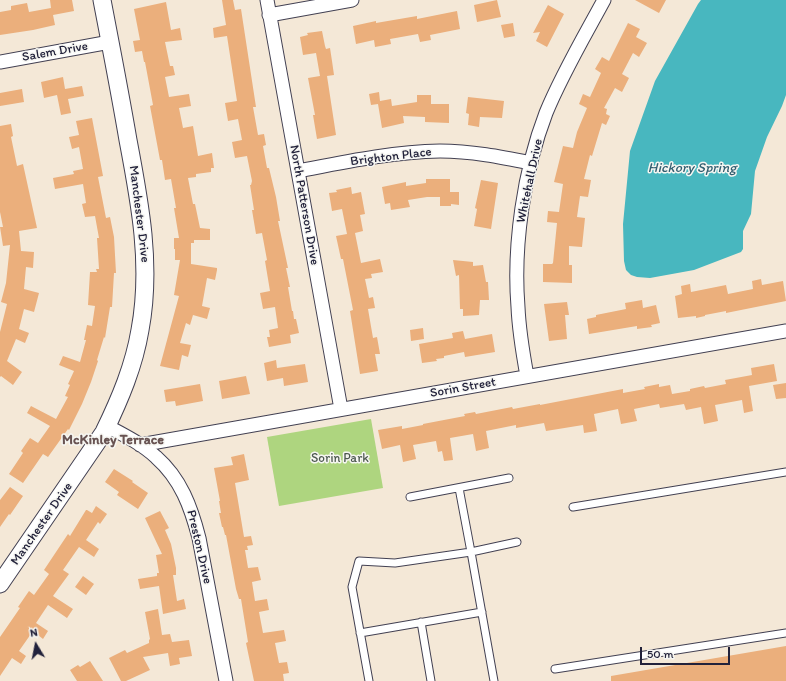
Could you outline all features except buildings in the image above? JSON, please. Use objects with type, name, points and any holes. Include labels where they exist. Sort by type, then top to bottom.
[{"type":"street","name":"Manchester Drive","points":[[0,584],[85,462],[107,426],[123,391],[135,355],[140,328],[146,275],[143,234],[138,195],[102,0]]},
{"type":"street","name":"North Patterson Drive","points":[[267,0],[341,409]]},
{"type":"street","points":[[269,15],[352,0]]},
{"type":"street","name":"Whitehall Drive","points":[[527,376],[518,307],[517,271],[522,210],[531,163],[549,107],[568,65],[601,1]]},
{"type":"street","name":"Salem Drive","points":[[0,62],[110,42]]},
{"type":"street","name":"Brighton Place","points":[[298,171],[378,156],[441,151],[473,153],[531,163]]},
{"type":"street","name":"Sorin Street","points":[[140,445],[786,331]]},
{"type":"street","name":"Preston Drive","points":[[107,426],[140,445],[156,457],[169,471],[186,497],[194,517],[206,572],[226,681]]},
{"type":"lane","points":[[573,507],[786,472]]},
{"type":"lane","points":[[410,497],[510,478]]},
{"type":"lane","points":[[459,488],[494,681]]},
{"type":"lane","points":[[369,681],[352,587],[359,562],[395,563],[471,552],[517,542]]},
{"type":"lane","points":[[360,633],[482,612]]},
{"type":"lane","points":[[421,622],[431,681]]},
{"type":"lane","points":[[555,669],[786,633]]},
{"type":"green space","name":"Sorin Park","points":[[371,419],[383,488],[279,506],[267,437]]},
{"type":"water","name":"Hickory Spring","points":[[701,0],[786,0],[786,95],[767,137],[755,171],[751,214],[743,231],[743,249],[741,252],[694,270],[650,278],[637,277],[631,275],[626,270],[624,261],[623,224],[630,151],[655,81]]},
{"type":"district","name":"McKinley Terrace","points":[[113,440]]}]
